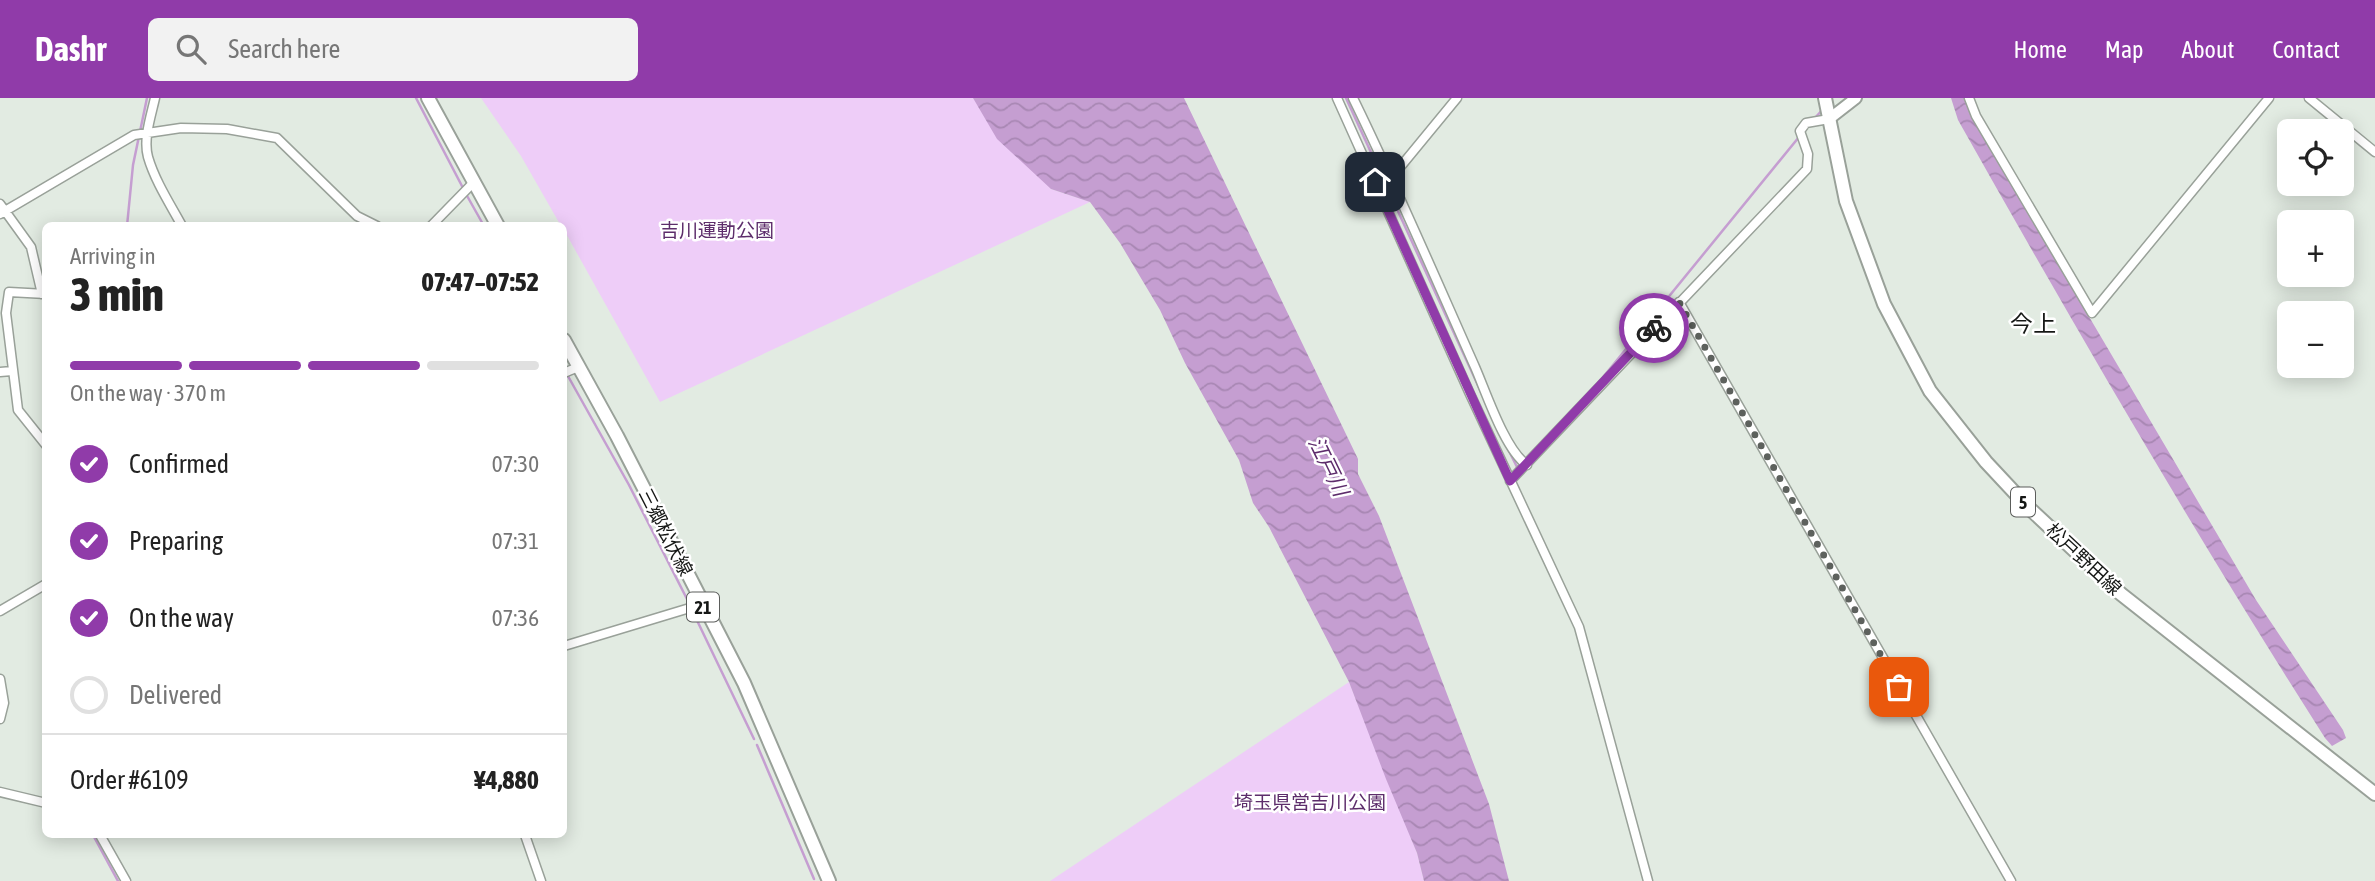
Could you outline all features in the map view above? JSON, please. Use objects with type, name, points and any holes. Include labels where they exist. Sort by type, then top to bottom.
[{"type":"main road","points":[[428,98],[467,188],[495,222]]},
{"type":"main road","name":"松戸野田線","points":[[1825,98],[1846,201],[1884,304],[1930,391],[1986,462],[2029,508],[2121,594],[2375,794]]},
{"type":"main road","name":"三郷松伏線","points":[[567,353],[571,370],[623,447],[744,683],[829,881]]},
{"type":"street","points":[[155,98],[148,132],[148,156],[162,190],[180,222]]},
{"type":"street","points":[[1337,98],[1579,627],[1648,881]]},
{"type":"street","points":[[1353,98],[1392,177],[1427,262],[1501,425],[1518,459],[1527,465]]},
{"type":"street","points":[[1392,177],[1457,98]]},
{"type":"street","points":[[1510,481],[1807,169],[1808,154],[1800,131],[1806,123],[1829,119],[1856,98]]},
{"type":"street","points":[[1969,98],[1976,116],[2092,313],[2269,98]]},
{"type":"street","points":[[2309,98],[2375,152]]},
{"type":"street","points":[[42,287],[31,247],[2,209],[134,135],[148,132],[181,128],[227,129],[277,138],[357,216],[369,222]]},
{"type":"street","points":[[435,222],[467,188]]},
{"type":"street","points":[[42,294],[9,292],[6,313],[18,410],[42,440]]},
{"type":"street","points":[[1679,302],[2011,881]]},
{"type":"street","points":[[0,372],[12,371]]},
{"type":"street","points":[[0,611],[42,586]]},
{"type":"street","points":[[567,645],[693,607],[701,602]]},
{"type":"street","points":[[0,679],[4,703],[0,719]]},
{"type":"street","points":[[0,792],[42,802]]},
{"type":"street","points":[[102,838],[126,881]]},
{"type":"street","points":[[527,838],[541,881]]},
{"type":"green space","name":"吉川運動公園","points":[[481,98],[975,98],[1051,189],[1090,202],[660,402],[567,235],[567,222],[559,222],[521,156]]},
{"type":"green space","name":"埼玉県営吉川公園","points":[[1349,682],[1417,853],[1424,881],[1050,881]]},
{"type":"water","name":"江戸川","points":[[973,98],[1184,98],[1358,459],[1358,474],[1379,516],[1489,804],[1509,881],[1424,881],[1417,853],[1349,682],[1269,527],[1253,503],[1239,460],[1185,363],[1160,310],[1120,243],[1090,202],[1051,189],[997,139]]},
{"type":"water","points":[[1951,98],[1965,98],[1972,118],[2256,600],[2346,738],[2332,746],[2325,738],[2230,586],[2047,276],[1958,120]]},
{"type":"waterway","points":[[127,222],[133,165],[147,98]]},
{"type":"waterway","points":[[416,98],[463,188]]},
{"type":"waterway","points":[[1346,98],[1482,394]]},
{"type":"waterway","points":[[1814,119],[1824,108]]},
{"type":"waterway","points":[[1604,376],[1799,137]]},
{"type":"waterway","points":[[466,194],[482,222]]},
{"type":"waterway","points":[[567,374],[629,485],[688,601]]},
{"type":"waterway","points":[[1504,441],[1517,467],[1520,466]]},
{"type":"waterway","points":[[692,610],[754,739]]},
{"type":"waterway","points":[[757,745],[814,879]]},
{"type":"waterway","points":[[95,838],[118,881]]},
{"type":"way so far","points":[[1654,328],[1679,302],[1899,687]]},
{"type":"district","name":"今上","points":[[2033,324]]},
{"type":"route","points":[[1375,182],[1510,481],[1654,328]]}]
